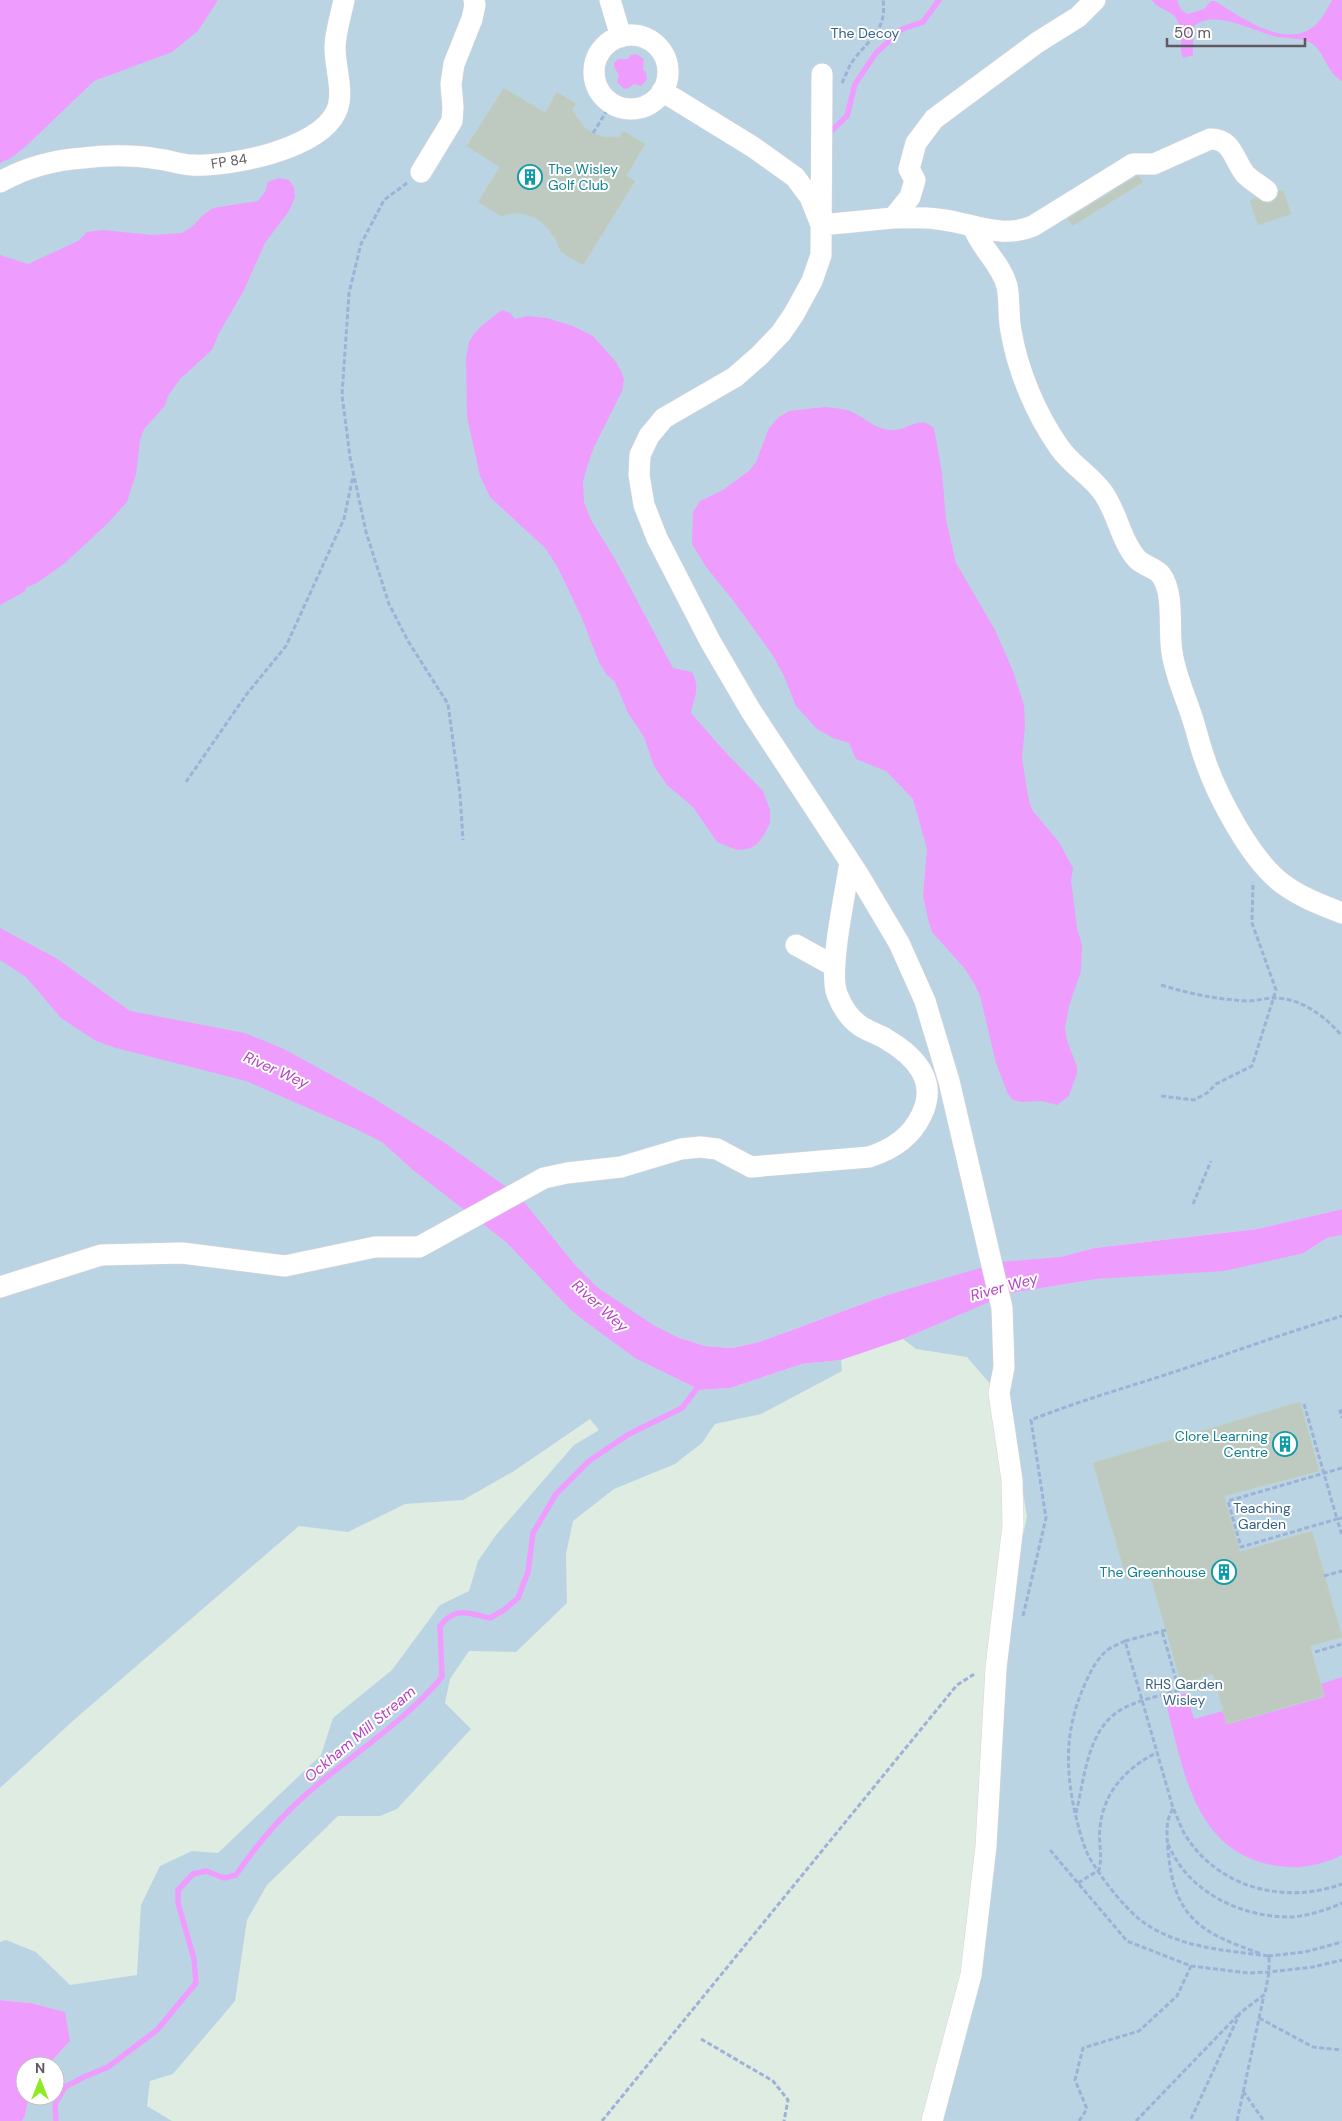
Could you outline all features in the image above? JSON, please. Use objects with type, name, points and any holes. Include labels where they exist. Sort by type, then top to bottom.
[{"type":"lane","name":"FP 84","points":[[0,182],[29,169],[83,158],[137,156],[190,165],[230,162],[280,150],[312,136],[323,128],[337,111],[339,100],[335,47],[344,0]]},
{"type":"lane","points":[[422,172],[452,121],[451,84],[454,64],[461,42],[472,19],[475,6],[474,0]]},
{"type":"lane","points":[[610,0],[621,37]]},
{"type":"lane","points":[[893,218],[910,198],[915,180],[909,169],[916,142],[934,119],[1038,42],[1078,17],[1095,0]]},
{"type":"lane","points":[[633,34],[644,37],[655,44],[664,55],[667,68],[662,91],[650,105],[640,109],[628,110],[611,104],[602,96],[595,83],[594,70],[598,55],[608,43],[621,37],[633,34]]},
{"type":"lane","points":[[822,74],[821,255],[812,281],[781,333],[759,356],[735,377],[664,418],[648,436],[640,455],[639,475],[644,505],[657,538],[710,641],[751,711],[850,862],[899,942],[925,1000],[949,1081],[989,1244],[1002,1308],[1004,1367],[999,1393],[1012,1480],[1013,1525],[996,1668],[986,1846],[971,1975],[932,2121]]},
{"type":"lane","points":[[662,91],[753,147],[795,177],[810,197],[822,225]]},
{"type":"lane","points":[[822,225],[893,218],[937,219],[1007,232],[1019,231],[1033,226],[1133,164],[1154,164],[1210,140],[1218,139],[1225,142],[1245,175],[1267,191]]},
{"type":"lane","points":[[973,226],[977,237],[999,266],[1007,286],[1011,331],[1024,378],[1042,420],[1060,449],[1079,470],[1096,483],[1112,506],[1127,545],[1138,561],[1161,575],[1167,591],[1171,649],[1177,678],[1216,788],[1260,861],[1283,884],[1319,904],[1342,913]]},
{"type":"lane","points":[[0,1287],[102,1255],[182,1253],[286,1266],[375,1246],[419,1246],[544,1178],[567,1173],[621,1167],[681,1149],[700,1147],[717,1149],[751,1167],[870,1157],[886,1151],[916,1127],[924,1111],[928,1094],[924,1074],[918,1064],[907,1053],[860,1025],[846,1012],[836,992],[834,966],[850,862]]},
{"type":"lane","points":[[796,945],[834,966]]},
{"type":"path","points":[[841,86],[853,60],[878,32],[885,14],[883,0]]},
{"type":"path","points":[[593,133],[611,104]]},
{"type":"path","points":[[422,172],[384,200],[361,244],[349,293],[342,395],[366,532],[389,604],[408,641],[448,704],[460,794],[463,840]]},
{"type":"path","points":[[186,782],[246,695],[286,646],[344,519],[354,472]]},
{"type":"path","points":[[1161,1096],[1194,1100],[1207,1093],[1216,1084],[1252,1066],[1276,990],[1252,923],[1254,852]]},
{"type":"path","points":[[1161,985],[1194,995],[1249,1001],[1273,998],[1297,1001],[1330,1022],[1342,1036]]},
{"type":"path","points":[[1194,1204],[1211,1161]]},
{"type":"path","points":[[1023,1618],[1046,1518],[1031,1420],[1061,1408],[1182,1370],[1298,1329],[1342,1316]]},
{"type":"path","points":[[1304,1404],[1342,1536]]},
{"type":"path","points":[[1342,1410],[1340,1411],[1342,1418]]},
{"type":"path","points":[[1342,1468],[1228,1501],[1242,1547],[1342,1518]]},
{"type":"path","points":[[1324,1576],[1342,1571]]},
{"type":"path","points":[[1076,1814],[1088,1754],[1102,1727],[1123,1708],[1179,1690],[1164,1630],[1125,1641],[1106,1651],[1092,1668],[1080,1696],[1070,1728],[1068,1758],[1070,1789],[1080,1832],[1089,1856],[1121,1900],[1139,1919],[1157,1930],[1200,1947],[1269,1956],[1305,1952],[1342,1942]]},
{"type":"path","points":[[1125,1641],[1173,1808],[1184,1833],[1198,1850],[1217,1869],[1238,1882],[1263,1890],[1293,1894],[1323,1890],[1342,1884]]},
{"type":"path","points":[[1315,1652],[1342,1644]]},
{"type":"path","points":[[602,2121],[957,1684],[980,1670],[996,1668]]},
{"type":"path","points":[[1078,1883],[1099,1870],[1102,1859],[1100,1828],[1106,1802],[1120,1778],[1140,1760],[1158,1752]]},
{"type":"path","points":[[1173,1808],[1168,1816],[1167,1841],[1171,1874],[1177,1894],[1187,1912],[1202,1928],[1225,1942],[1269,1956]]},
{"type":"path","points":[[1167,1841],[1173,1856],[1187,1874],[1220,1901],[1239,1909],[1265,1916],[1292,1917],[1322,1912],[1342,1903]]},
{"type":"path","points":[[1050,1850],[1127,1941],[1191,1966],[1248,1973],[1313,1967],[1342,1960]]},
{"type":"path","points":[[1237,2121],[1265,1994],[1269,1972],[1269,1956]]},
{"type":"path","points":[[1079,2121],[1087,2109],[1074,2080],[1083,2048],[1139,2031],[1177,1996],[1191,1966]]},
{"type":"path","points":[[1136,2121],[1240,2013],[1265,1994]]},
{"type":"path","points":[[1190,2121],[1240,2013]]},
{"type":"path","points":[[1260,2018],[1313,2047],[1342,2050]]},
{"type":"path","points":[[701,2039],[773,2081],[788,2100],[784,2121]]},
{"type":"path","points":[[1243,2090],[1264,2121]]},
{"type":"green space","name":"The Decoy","points":[[0,0],[1342,0],[1342,1209],[1257,1229],[1094,1248],[1060,1257],[929,1284],[884,1296],[759,1342],[732,1348],[705,1346],[677,1337],[658,1369],[700,1390],[730,1388],[802,1364],[841,1360],[842,1371],[761,1414],[715,1424],[702,1443],[675,1464],[614,1489],[573,1521],[566,1554],[567,1603],[516,1652],[469,1651],[450,1679],[445,1703],[471,1729],[397,1809],[380,1816],[338,1816],[267,1885],[247,1920],[235,2001],[173,2074],[150,2081],[147,2106],[172,2121],[22,2121],[27,2106],[65,2106],[65,2056],[56,2056],[70,2041],[30,2003],[0,2000],[0,1942],[6,1940],[36,1952],[70,1985],[137,1975],[141,1905],[160,1866],[192,1851],[218,1853],[321,1755],[333,1718],[392,1670],[440,1605],[469,1591],[478,1561],[496,1535],[574,1445],[599,1430],[590,1419],[514,1471],[463,1500],[405,1504],[348,1532],[299,1526],[75,1719],[0,1788]]},
{"type":"green space","name":"RHS Garden Wisley","points":[[1342,1235],[1342,2121],[940,2121],[968,2013],[1013,1580],[1027,1517],[1021,1481],[991,1385],[967,1357],[916,1349],[903,1339],[1006,1294],[1097,1279],[1176,1272],[1304,1253],[1327,1238]]},
{"type":"water","points":[[0,0],[218,0],[198,31],[172,52],[94,81],[25,147],[11,158],[0,163]]},
{"type":"water","points":[[1152,0],[1177,0],[1181,10],[1188,14],[1204,9],[1211,1],[1215,1],[1253,24],[1267,30],[1282,34],[1296,34],[1309,30],[1320,20],[1332,0],[1342,0],[1342,81],[1333,74],[1318,49],[1310,42],[1273,36],[1221,20],[1201,22],[1193,27],[1193,55],[1183,58],[1181,30],[1177,20]]},
{"type":"water","points":[[636,54],[644,59],[643,69],[646,72],[647,80],[641,86],[634,84],[627,89],[623,88],[617,82],[619,75],[614,67],[614,63],[618,59],[627,59],[631,55]]},
{"type":"water","points":[[279,178],[289,180],[294,187],[295,197],[289,211],[265,243],[243,292],[219,333],[212,350],[180,379],[168,396],[165,406],[144,429],[140,440],[136,474],[127,502],[107,524],[65,563],[37,583],[27,587],[24,592],[0,605],[0,255],[28,264],[78,241],[87,232],[102,230],[153,235],[182,233],[213,208],[258,201],[265,192],[268,182]]},
{"type":"water","points":[[502,310],[510,313],[515,319],[528,316],[547,318],[573,326],[593,336],[616,362],[622,373],[624,380],[622,391],[594,447],[588,464],[583,481],[584,502],[591,520],[615,559],[673,668],[692,672],[696,683],[696,692],[691,713],[763,791],[770,810],[770,823],[756,845],[748,849],[737,850],[717,842],[693,807],[667,785],[654,766],[644,737],[628,713],[615,682],[606,674],[599,662],[581,616],[557,566],[545,548],[490,497],[480,476],[467,417],[466,358],[469,342],[474,334],[481,326]]},
{"type":"water","points":[[825,407],[849,411],[885,429],[897,430],[918,423],[928,424],[934,428],[942,473],[946,520],[956,563],[995,630],[1013,671],[1024,705],[1025,726],[1022,757],[1032,810],[1059,842],[1073,868],[1071,880],[1077,928],[1082,945],[1081,971],[1069,1006],[1065,1028],[1067,1040],[1077,1067],[1077,1073],[1069,1096],[1057,1105],[1042,1101],[1021,1102],[1013,1100],[1008,1094],[996,1063],[980,996],[975,985],[965,969],[932,932],[923,896],[927,849],[913,799],[886,771],[856,759],[849,743],[833,738],[817,729],[796,706],[784,676],[772,654],[706,567],[692,544],[693,512],[700,501],[723,490],[750,470],[756,462],[769,428],[779,417],[789,411]]},
{"type":"water","name":"River Wey","points":[[0,928],[56,958],[130,1011],[245,1033],[284,1049],[373,1098],[445,1143],[520,1197],[575,1265],[597,1287],[653,1325],[677,1337],[705,1346],[732,1348],[759,1342],[884,1296],[987,1266],[994,1300],[903,1339],[841,1360],[802,1364],[730,1388],[700,1390],[635,1358],[586,1322],[571,1310],[506,1242],[413,1170],[382,1142],[246,1081],[116,1048],[96,1041],[61,1018],[26,977],[0,960]]},
{"type":"water","points":[[1342,1209],[1342,1235],[1327,1238],[1304,1253],[1224,1271],[1097,1279],[1006,1294],[1000,1262],[1060,1257],[1094,1248],[1257,1229]]},
{"type":"water","points":[[1342,1677],[1342,1855],[1325,1862],[1299,1867],[1272,1865],[1245,1856],[1224,1842],[1208,1823],[1195,1801],[1178,1751],[1165,1700],[1186,1693],[1194,1719],[1223,1711],[1228,1724],[1324,1697],[1321,1684]]},
{"type":"water","points":[[0,2000],[30,2003],[65,2012],[70,2041],[56,2056],[15,2056],[15,2106],[27,2106],[25,2116],[22,2121],[0,2121]]},
{"type":"building","name":"The Wisley Golf Club","points":[[504,88],[545,113],[557,92],[576,104],[572,110],[584,127],[593,133],[603,137],[620,137],[623,131],[645,144],[626,176],[635,181],[583,265],[561,252],[556,240],[547,227],[536,218],[512,213],[502,216],[478,202],[500,167],[467,146]]},
{"type":"building","points":[[1137,176],[1143,182],[1072,226],[1068,219]]},
{"type":"building","points":[[1283,190],[1291,214],[1258,225],[1250,201],[1256,198],[1265,203],[1271,203],[1277,198],[1279,191]]},
{"type":"building","name":"The Greenhouse","points":[[1300,1402],[1319,1471],[1224,1496],[1240,1552],[1312,1531],[1342,1637],[1310,1646],[1324,1696],[1227,1724],[1213,1674],[1181,1683],[1150,1574],[1127,1580],[1093,1463]]},
{"type":"waterway","points":[[830,132],[847,116],[855,84],[876,53],[902,29],[923,22],[939,0]]},
{"type":"waterway","name":"Ockham Mill Stream","points":[[56,2121],[55,2104],[65,2087],[108,2067],[157,2030],[196,1983],[194,1959],[178,1903],[178,1890],[193,1874],[206,1871],[224,1878],[236,1875],[266,1835],[292,1808],[410,1710],[442,1677],[440,1626],[457,1613],[469,1613],[490,1618],[504,1610],[518,1598],[528,1572],[533,1533],[556,1494],[589,1461],[629,1434],[682,1408],[701,1383]]},
{"type":"place","name":"The Wisley Golf Club","points":[[530,177]]},
{"type":"place","name":"Clore Learning Centre","points":[[1285,1444]]},
{"type":"place","name":"The Greenhouse","points":[[1224,1572]]},
{"type":"park label","name":"Teaching Garden","points":[[1262,1516]]}]
